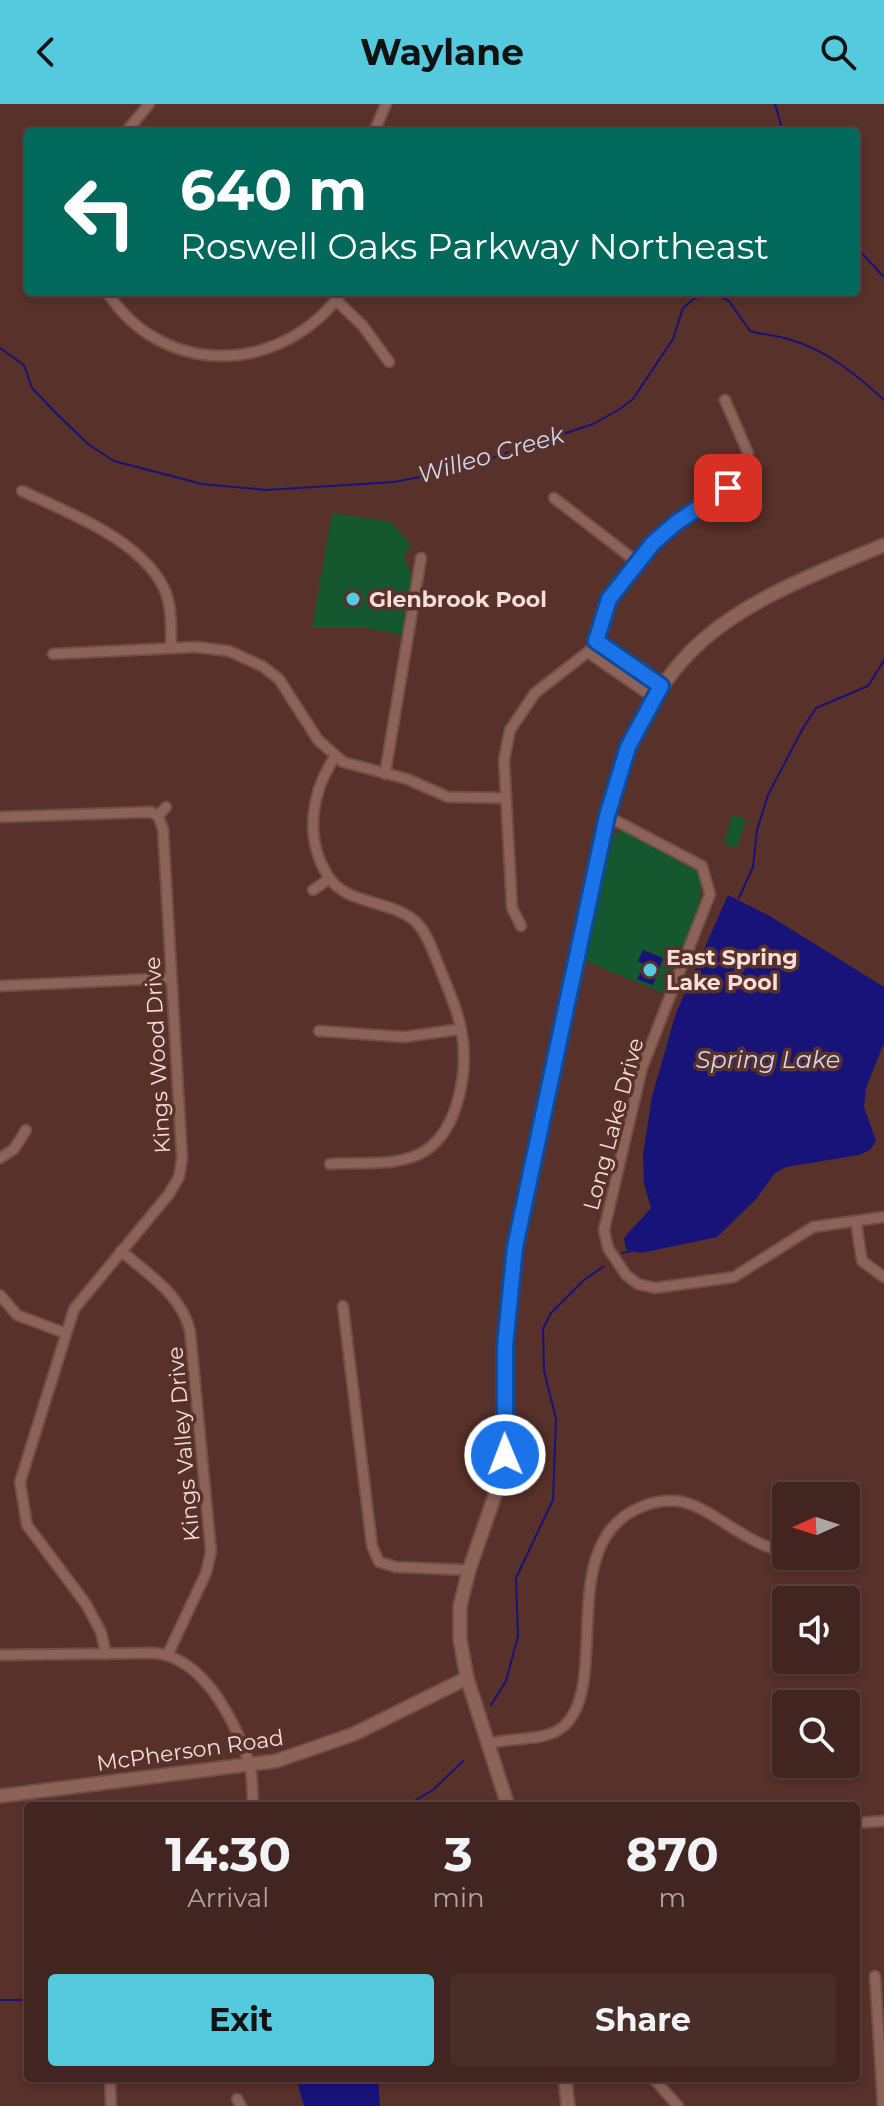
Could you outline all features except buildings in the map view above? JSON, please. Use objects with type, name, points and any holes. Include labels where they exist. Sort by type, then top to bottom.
[{"type":"street","points":[[129,128],[149,104]]},
{"type":"street","points":[[376,128],[386,104]]},
{"type":"street","points":[[110,296],[126,318],[154,340],[187,353],[213,356],[244,354],[278,344],[311,325],[339,296],[389,362]]},
{"type":"street","points":[[521,926],[512,908],[504,760],[514,721],[535,693],[589,653],[596,641],[605,605],[637,562],[676,523],[743,476],[748,453],[725,400]]},
{"type":"street","points":[[22,491],[92,523],[138,558],[166,593],[171,648]]},
{"type":"street","points":[[554,498],[637,562]]},
{"type":"street","points":[[507,1802],[467,1678],[459,1620],[469,1570],[503,1472],[505,1346],[515,1247],[607,816],[628,747],[661,686],[696,646],[742,608],[799,579],[884,545]]},
{"type":"street","points":[[385,774],[421,558]]},
{"type":"street","points":[[596,641],[661,686]]},
{"type":"street","points":[[53,654],[212,648],[262,666],[290,691],[318,740],[335,757],[357,768],[385,774],[459,799],[506,798]]},
{"type":"street","points":[[589,653],[654,698]]},
{"type":"street","points":[[330,1164],[405,1159],[422,1153],[436,1143],[447,1128],[456,1103],[463,1061],[461,1029],[427,939],[416,922],[394,908],[348,893],[329,879],[317,851],[314,806],[318,784],[335,757]]},
{"type":"street","points":[[0,817],[143,812],[158,816],[166,807]]},
{"type":"street","name":"Kings Wood Drive","points":[[106,1654],[101,1632],[86,1604],[27,1525],[20,1497],[23,1467],[74,1309],[169,1194],[179,1177],[182,1158],[163,829],[158,816]]},
{"type":"street","name":"Long Lake Drive","points":[[607,816],[702,866],[710,894],[642,1068],[605,1220],[608,1248],[632,1280],[646,1287],[665,1287],[734,1277],[813,1227],[884,1217]]},
{"type":"street","points":[[313,890],[329,879]]},
{"type":"street","points":[[0,986],[171,978]]},
{"type":"street","points":[[319,1031],[404,1037],[461,1029]]},
{"type":"street","points":[[0,1158],[14,1149],[26,1130]]},
{"type":"street","points":[[856,1222],[862,1261],[884,1277]]},
{"type":"street","name":"Kings Valley Drive","points":[[121,1251],[174,1295],[190,1331],[211,1552],[206,1573],[168,1654]]},
{"type":"street","points":[[0,1295],[17,1315],[65,1333]]},
{"type":"street","points":[[343,1306],[375,1565],[469,1570]]},
{"type":"street","points":[[488,1744],[547,1735],[567,1723],[581,1683],[586,1613],[596,1565],[609,1534],[625,1514],[652,1503],[686,1503],[760,1546],[772,1549]]},
{"type":"street","points":[[0,1655],[168,1654],[207,1683],[250,1765],[253,1802]]},
{"type":"street","name":"McPherson Road","points":[[0,1796],[250,1765],[331,1744],[467,1678]]},
{"type":"street","points":[[860,1823],[884,1821]]},
{"type":"street","points":[[875,1976],[883,2106]]},
{"type":"street","points":[[110,2082],[111,2106]]},
{"type":"street","points":[[565,2082],[568,2106]]},
{"type":"street","points":[[657,2082],[678,2106]]},
{"type":"green space","points":[[332,513],[391,522],[411,545],[404,556],[413,579],[403,635],[364,628],[312,628]]},
{"type":"green space","points":[[732,815],[746,819],[737,848],[724,844]]},
{"type":"green space","points":[[623,830],[678,856],[694,867],[700,877],[698,909],[665,994],[583,960],[614,835]]},
{"type":"water","name":"Spring Lake","points":[[728,895],[768,915],[884,987],[884,1043],[866,1088],[864,1107],[876,1141],[870,1150],[859,1155],[786,1167],[775,1173],[757,1198],[717,1237],[641,1253],[626,1250],[624,1238],[651,1208],[644,1184],[643,1154],[652,1097],[676,1013]]},
{"type":"water","name":"East Spring Lake Pool","points":[[643,950],[663,958],[653,985],[637,979],[645,965],[638,961]]},
{"type":"water","points":[[297,2082],[378,2082],[380,2106],[304,2106]]},
{"type":"waterway","points":[[775,104],[782,128]]},
{"type":"waterway","points":[[860,251],[884,277]]},
{"type":"waterway","name":"Willeo Creek","points":[[0,348],[24,365],[32,388],[56,413],[88,444],[114,461],[202,484],[266,490],[394,482],[456,470],[593,424],[620,409],[633,399],[673,339],[683,308],[695,298],[706,296]]},
{"type":"waterway","name":"Willeo Creek","points":[[720,296],[729,301],[750,331],[788,339],[815,349],[851,372],[884,400]]},
{"type":"waterway","points":[[739,898],[753,867],[757,830],[768,795],[802,730],[816,708],[868,686],[884,660]]},
{"type":"waterway","points":[[622,1253],[632,1251]]},
{"type":"waterway","points":[[491,1705],[506,1681],[518,1636],[516,1578],[553,1500],[556,1419],[544,1371],[543,1329],[551,1313],[584,1280],[604,1266]]},
{"type":"waterway","points":[[413,1802],[433,1790],[463,1761]]},
{"type":"waterway","points":[[0,2000],[24,2000]]},
{"type":"place","name":"Glenbrook Pool","points":[[353,599]]},
{"type":"place","name":"East Spring Lake Pool","points":[[650,970]]},
{"type":"route","points":[[505,1455],[505,1346],[515,1247],[607,816],[628,747],[661,686],[596,641],[605,605],[653,543],[676,523],[728,488]]}]
